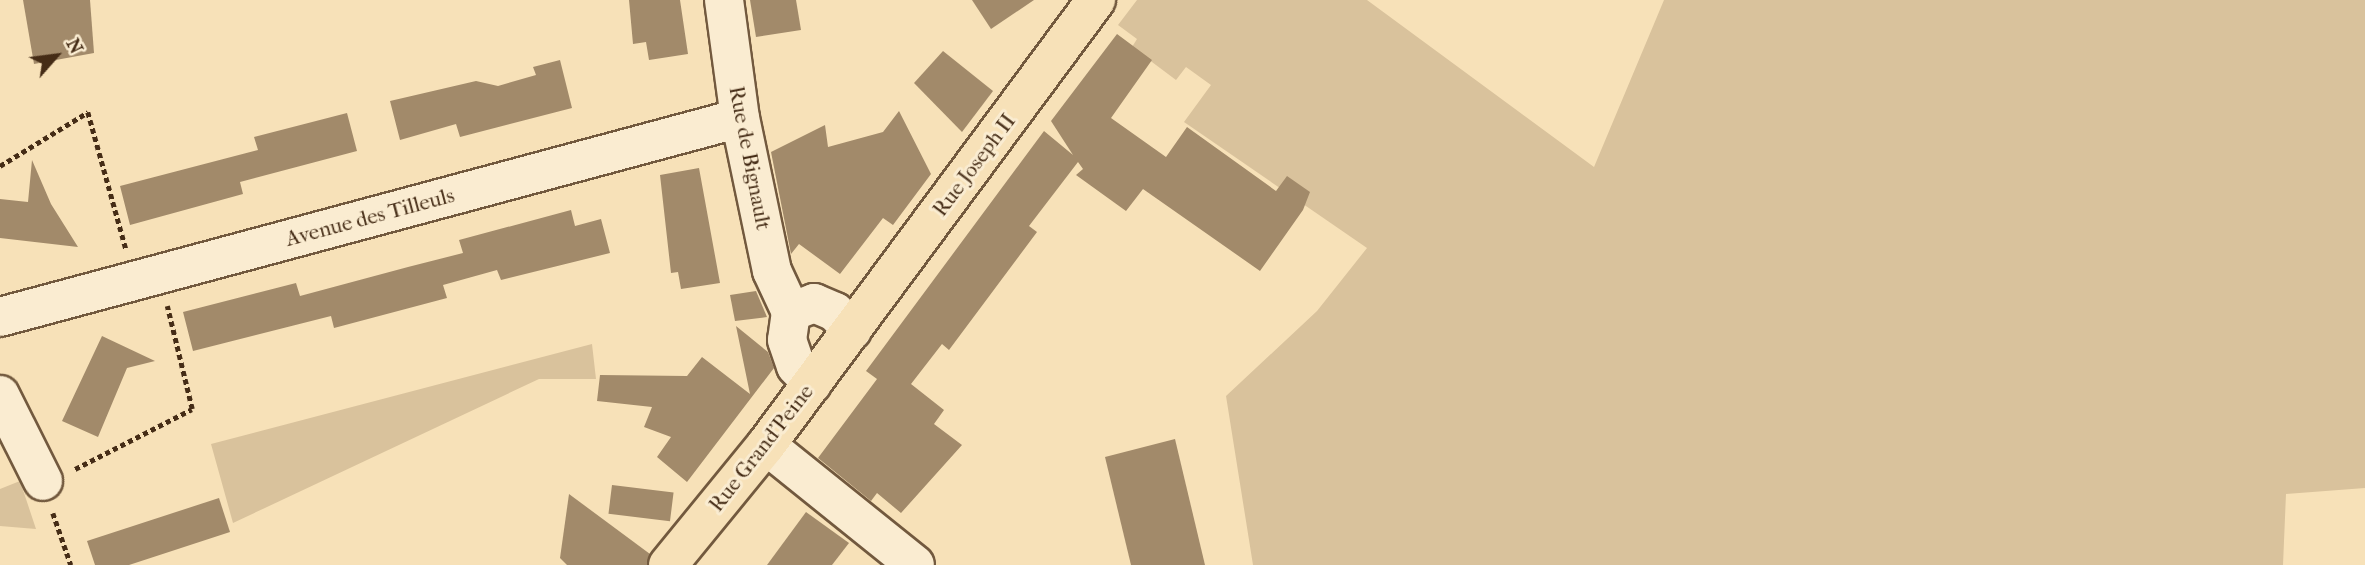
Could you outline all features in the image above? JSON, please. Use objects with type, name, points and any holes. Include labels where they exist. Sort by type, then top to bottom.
[{"type":"main road","name":"Rue Joseph II","points":[[852,330],[1096,0]]},
{"type":"main road","name":"Rue Grand'Peine","points":[[668,565],[766,445],[852,330]]},
{"type":"street","name":"Rue de Bignault","points":[[724,0],[740,118],[772,271],[791,312],[787,340],[796,366],[812,384]]},
{"type":"street","name":"Avenue des Tilleuls","points":[[0,317],[740,118]]},
{"type":"street","points":[[791,312],[814,303],[835,312],[852,330]]},
{"type":"street","points":[[0,395],[43,481]]},
{"type":"street","points":[[766,445],[915,565]]},
{"type":"path","points":[[0,166],[88,112],[192,409],[43,481],[71,565]]},
{"type":"shaded area","points":[[1137,0],[1367,0],[1594,167],[1664,0],[2365,0],[2365,488],[2286,494],[2283,565],[1253,565],[1226,396],[1317,311],[1367,248],[1184,122],[1211,85],[1186,67],[1176,80],[1132,47],[1137,39],[1118,25]]},
{"type":"shaded area","points":[[592,344],[596,379],[539,379],[233,523],[211,444]]},
{"type":"shaded area","points":[[20,481],[36,529],[0,526],[0,489]]},
{"type":"building","points":[[23,0],[90,0],[94,53],[34,64]]},
{"type":"building","points":[[629,0],[680,0],[688,54],[649,60],[646,42],[633,44]]},
{"type":"building","points":[[750,0],[796,0],[801,30],[756,37]]},
{"type":"building","points":[[972,0],[1034,0],[991,29]]},
{"type":"building","points":[[1117,34],[1152,60],[1111,118],[1166,157],[1187,127],[1276,191],[1287,176],[1310,192],[1303,210],[1260,271],[1143,189],[1126,211],[1076,175],[1083,169],[1078,162],[1029,226],[1037,232],[949,350],[942,344],[911,384],[944,410],[934,424],[962,445],[901,513],[877,493],[871,501],[818,458],[877,379],[866,371],[1044,131],[1073,155],[1051,121]]},
{"type":"building","points":[[943,51],[993,91],[962,132],[914,83]]},
{"type":"building","points":[[560,60],[572,108],[460,137],[456,124],[400,140],[390,101],[476,81],[498,86],[536,75],[533,67]]},
{"type":"building","points":[[899,111],[931,174],[893,225],[883,218],[840,274],[799,244],[791,254],[771,152],[825,125],[828,147],[883,132]]},
{"type":"building","points":[[347,113],[357,151],[240,182],[243,194],[130,225],[120,186],[258,150],[254,137]]},
{"type":"building","points":[[32,160],[51,204],[78,247],[0,238],[0,199],[28,202]]},
{"type":"building","points":[[699,168],[720,283],[681,289],[678,272],[671,273],[660,175]]},
{"type":"building","points":[[571,210],[575,226],[601,219],[610,253],[501,280],[497,270],[443,285],[447,298],[334,328],[331,316],[193,351],[183,312],[296,283],[300,296],[463,253],[459,240]]},
{"type":"building","points":[[756,291],[767,317],[735,321],[730,295]]},
{"type":"building","points":[[736,326],[768,352],[774,368],[687,482],[657,457],[671,437],[644,427],[652,407],[597,401],[600,375],[687,376],[702,357],[750,394]]},
{"type":"building","points":[[102,336],[155,361],[127,368],[98,437],[62,421]]},
{"type":"building","points":[[1175,439],[1205,565],[1131,565],[1105,457]]},
{"type":"building","points":[[612,485],[674,493],[670,521],[608,514]]},
{"type":"building","points":[[569,494],[650,554],[647,565],[567,565],[560,558]]},
{"type":"building","points":[[219,498],[230,532],[129,565],[95,565],[87,541]]},
{"type":"building","points":[[806,512],[849,543],[832,565],[767,565]]}]
